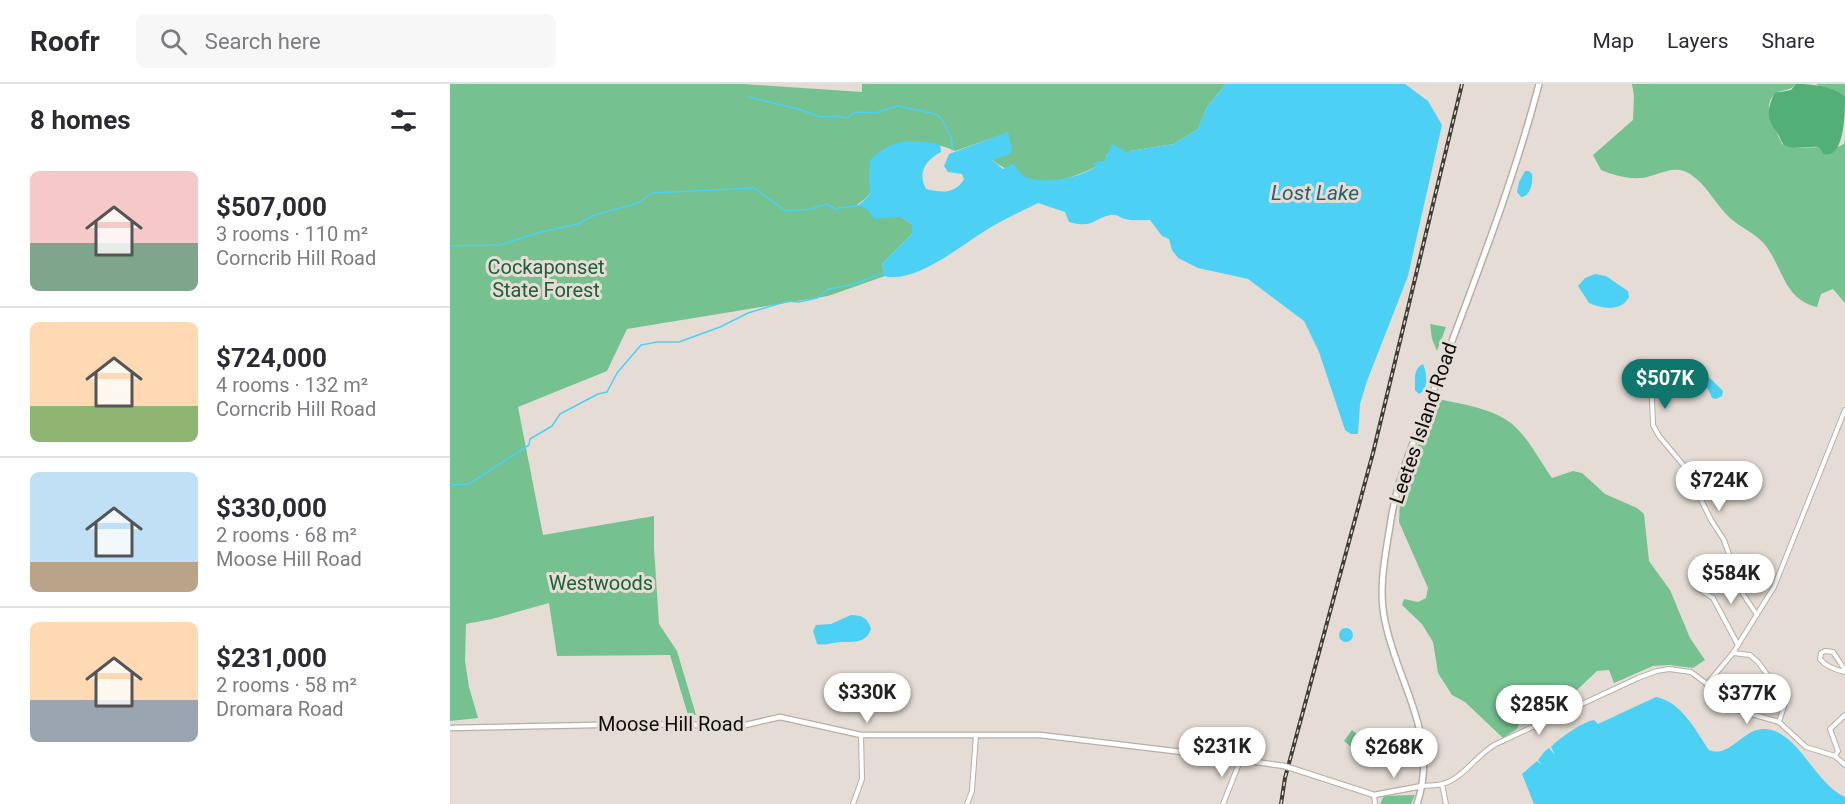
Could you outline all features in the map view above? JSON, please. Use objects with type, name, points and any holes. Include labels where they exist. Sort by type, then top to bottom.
[{"type":"main road","name":"Leetes Island Road","points":[[1417,804],[1422,786],[1425,758],[1420,726],[1389,638],[1383,613],[1382,591],[1389,527],[1396,493],[1405,466],[1511,181],[1539,84]]},
{"type":"street","points":[[1653,398],[1653,425],[1659,436],[1685,467],[1711,520],[1724,540],[1743,594],[1757,615]]},
{"type":"street","points":[[1707,684],[1738,646],[1774,587],[1843,421],[1845,410]]},
{"type":"street","points":[[1696,587],[1713,598],[1738,646]]},
{"type":"street","points":[[1826,651],[1833,652],[1845,671],[1823,663],[1821,654],[1826,651]]},
{"type":"street","points":[[1733,653],[1750,655],[1758,662],[1786,700],[1779,723]]},
{"type":"street","points":[[1422,786],[1442,784],[1454,778],[1490,747],[1627,682],[1669,669],[1696,675],[1727,707],[1779,723],[1806,747],[1835,756],[1845,765]]},
{"type":"street","points":[[1835,756],[1838,751],[1830,729],[1845,715]]},
{"type":"street","name":"Moose Hill Road","points":[[450,728],[645,724],[741,726],[780,717],[861,735],[1040,735],[1199,754],[1294,768],[1374,795],[1422,786]]},
{"type":"street","points":[[853,804],[862,779],[861,735]]},
{"type":"street","points":[[967,804],[972,791],[976,735]]},
{"type":"street","points":[[1223,804],[1240,761]]},
{"type":"street","points":[[1442,784],[1446,804]]},
{"type":"street","points":[[1374,795],[1375,804]]},
{"type":"green space","name":"Cockaponset State Forest","points":[[450,84],[743,84],[862,92],[862,84],[1226,84],[1207,107],[1198,129],[1174,144],[1106,155],[1106,160],[1087,171],[1054,181],[1040,181],[1025,177],[1003,168],[991,159],[1007,133],[955,151],[925,143],[895,144],[869,179],[871,189],[869,195],[857,205],[901,217],[912,224],[912,234],[882,264],[885,276],[828,296],[627,329],[607,371],[518,407],[543,535],[654,516],[659,624],[677,651],[696,715],[688,715],[670,655],[557,656],[549,603],[466,624],[465,661],[469,687],[478,718],[450,721]]},
{"type":"green space","points":[[1632,84],[1796,84],[1790,89],[1779,92],[1769,103],[1770,117],[1782,144],[1798,148],[1819,147],[1823,154],[1844,144],[1845,140],[1845,303],[1833,289],[1821,294],[1817,307],[1798,298],[1791,291],[1766,246],[1730,218],[1690,174],[1671,170],[1636,178],[1601,170],[1593,155],[1633,120]]},
{"type":"green space","points":[[1796,84],[1821,86],[1845,96],[1840,143],[1830,154],[1823,154],[1819,147],[1786,146],[1771,124],[1769,109],[1775,93],[1791,90]]},
{"type":"green space","points":[[1816,84],[1845,84],[1845,96],[1822,88]]},
{"type":"green space","points":[[1430,324],[1446,327],[1437,351],[1432,339]]},
{"type":"green space","points":[[1435,398],[1500,416],[1521,433],[1552,478],[1573,471],[1582,473],[1605,494],[1637,508],[1644,514],[1649,561],[1670,590],[1690,638],[1705,660],[1693,668],[1653,666],[1614,683],[1609,670],[1597,671],[1578,689],[1544,710],[1521,719],[1517,729],[1503,738],[1465,702],[1452,695],[1438,673],[1433,642],[1422,624],[1402,605],[1404,599],[1418,602],[1426,598],[1428,588],[1399,522],[1400,502],[1408,473]]},
{"type":"green space","points":[[1352,730],[1370,746],[1362,756],[1344,741]]},
{"type":"green space","points":[[1415,795],[1411,804],[1380,804],[1384,796]]},
{"type":"water","name":"Lost Lake","points":[[1226,84],[1405,84],[1428,101],[1442,125],[1408,276],[1367,381],[1360,404],[1358,434],[1351,434],[1345,430],[1319,352],[1304,321],[1248,279],[1198,268],[1178,258],[1172,250],[1169,239],[1162,236],[1150,220],[1128,220],[1113,215],[1105,216],[1089,224],[1077,224],[1069,222],[1065,212],[1038,203],[980,234],[934,264],[908,275],[884,276],[882,264],[912,234],[912,224],[901,217],[874,219],[867,209],[857,206],[870,193],[870,160],[887,147],[911,141],[940,144],[941,152],[924,167],[923,183],[926,189],[948,191],[961,184],[964,179],[962,174],[948,172],[944,166],[949,154],[1008,132],[1012,149],[1010,154],[992,160],[1003,169],[1013,164],[1024,176],[1034,179],[1062,179],[1088,171],[1095,167],[1094,163],[1099,161],[1103,163],[1112,144],[1129,153],[1174,144],[1198,129],[1207,107]]},
{"type":"water","points":[[1525,171],[1532,174],[1532,185],[1527,194],[1521,197],[1517,192]]},
{"type":"water","points":[[1595,274],[1606,276],[1628,291],[1629,297],[1626,302],[1611,308],[1589,303],[1578,286],[1585,278]]},
{"type":"water","points":[[1423,364],[1426,385],[1419,394],[1415,390],[1415,375]]},
{"type":"water","points":[[1703,375],[1711,379],[1723,391],[1722,396],[1712,398],[1708,389],[1700,386],[1699,381]]},
{"type":"water","points":[[851,615],[861,617],[868,622],[871,629],[866,637],[855,642],[817,644],[813,631],[816,625],[831,624]]},
{"type":"water","points":[[1346,628],[1351,630],[1353,635],[1351,640],[1346,642],[1341,640],[1339,635],[1341,630]]},
{"type":"water","points":[[1656,697],[1681,711],[1709,750],[1717,752],[1724,750],[1758,730],[1778,732],[1797,748],[1824,781],[1845,797],[1845,804],[1534,804],[1522,774],[1537,761],[1542,765],[1538,760],[1544,752],[1549,748],[1555,755],[1551,747],[1565,735],[1584,724],[1594,720],[1598,724]]},
{"type":"waterway","points":[[749,97],[820,117],[847,118],[855,112],[876,113],[897,106],[936,114],[941,118],[952,140],[952,150]]},
{"type":"waterway","points":[[450,246],[500,245],[537,233],[578,224],[595,215],[638,203],[652,193],[754,188],[786,211],[811,209],[827,204],[837,210],[857,206]]},
{"type":"waterway","points":[[450,485],[469,484],[529,445],[530,439],[552,426],[560,414],[598,394],[607,392],[617,373],[641,345],[679,342],[720,327],[748,313],[788,301],[799,302],[817,298],[829,289],[851,285],[884,273]]},
{"type":"railway","points":[[1281,804],[1285,778],[1373,453],[1462,84]]},
{"type":"park label","name":"Westwoods","points":[[601,583]]}]
